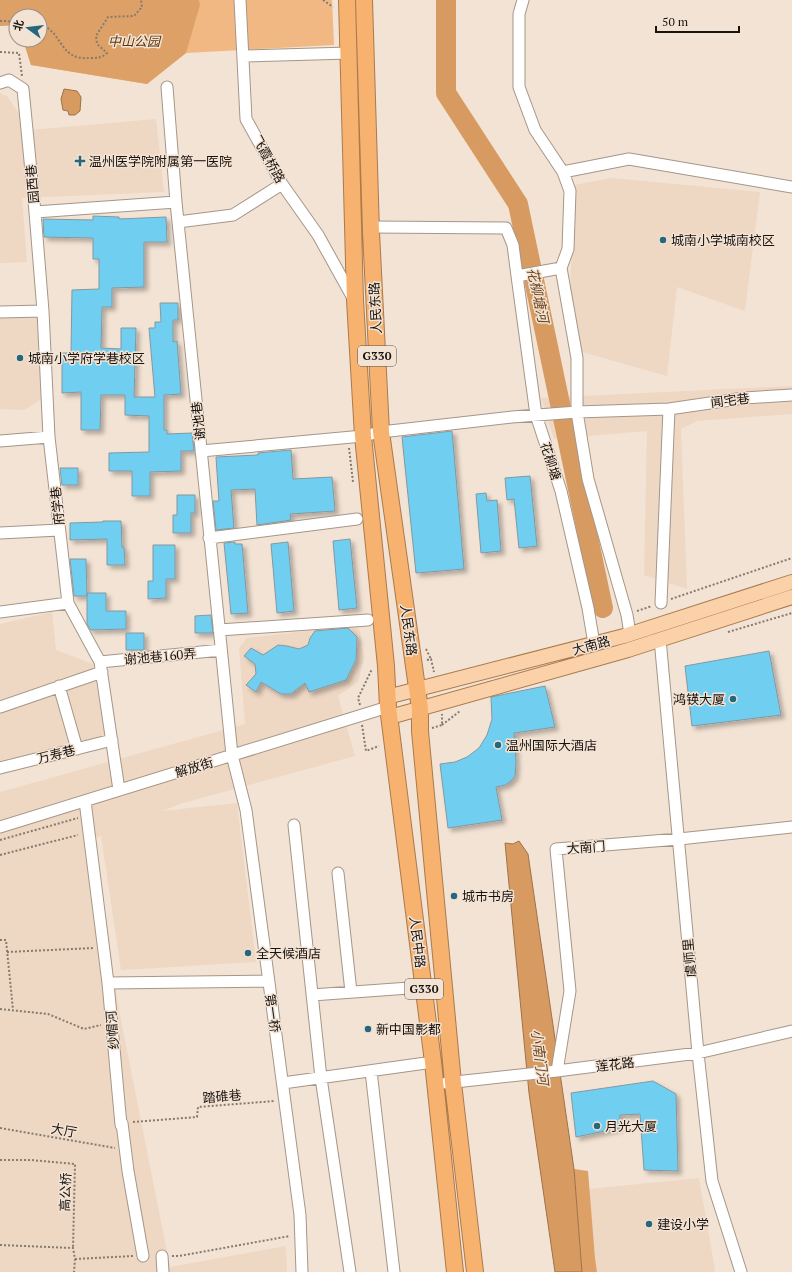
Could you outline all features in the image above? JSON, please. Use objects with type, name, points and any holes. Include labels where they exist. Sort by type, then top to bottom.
[{"type":"highway","name":"人民东路","points":[[364,0],[371,227],[381,432],[420,709]]},
{"type":"highway","name":"人民东路","points":[[340,4],[349,53],[355,300],[362,436],[389,707]]},
{"type":"highway","name":"人民中路","points":[[389,707],[433,1062],[456,1272]]},
{"type":"highway","name":"人民中路","points":[[420,709],[420,731],[453,1083],[474,1272]]},
{"type":"main road","name":"大南路","points":[[389,707],[418,689],[627,635],[792,582]]},
{"type":"main road","name":"大南路","points":[[389,707],[420,709],[628,650],[792,597]]},
{"type":"street","name":"飞霞桥路","points":[[240,0],[246,119],[282,184],[318,235],[355,300]]},
{"type":"street","points":[[523,0],[519,14],[519,87],[535,130],[563,172],[570,191],[568,249],[560,268],[577,358],[577,412],[588,479],[627,614],[627,635]]},
{"type":"street","points":[[242,56],[349,53]]},
{"type":"street","points":[[0,83],[9,80],[23,89]]},
{"type":"street","name":"谢池巷","points":[[167,86],[176,202],[232,755]]},
{"type":"street","name":"园西巷","points":[[23,89],[35,212],[176,202]]},
{"type":"street","points":[[563,172],[629,159],[792,187]]},
{"type":"street","points":[[178,222],[233,215],[282,184]]},
{"type":"street","name":"府学巷","points":[[35,212],[43,311],[49,436],[68,603],[101,667],[119,790]]},
{"type":"street","name":"花柳塘","points":[[371,227],[506,228],[513,245],[520,275],[536,415],[561,491],[588,608],[594,644]]},
{"type":"street","points":[[520,275],[560,268]]},
{"type":"street","points":[[0,312],[43,311]]},
{"type":"street","name":"闻宅巷","points":[[201,451],[362,436],[381,432],[536,415],[669,409],[744,398],[792,395]]},
{"type":"street","points":[[661,603],[669,409]]},
{"type":"street","points":[[0,441],[49,436]]},
{"type":"street","points":[[210,538],[357,519]]},
{"type":"street","points":[[0,534],[59,530]]},
{"type":"street","points":[[0,612],[68,603]]},
{"type":"street","points":[[219,630],[368,620]]},
{"type":"street","name":"虞师里","points":[[660,639],[698,1053],[712,1181],[741,1272]]},
{"type":"street","name":"谢池巷160弄","points":[[0,707],[59,686],[101,667],[221,650]]},
{"type":"street","points":[[59,686],[77,749]]},
{"type":"street","name":"解放街","points":[[0,828],[85,800],[389,707]]},
{"type":"street","name":"万寿巷","points":[[0,768],[112,740]]},
{"type":"street","name":"第一桥","points":[[232,755],[246,810],[283,1083],[300,1215],[302,1272]]},
{"type":"street","name":"纱帽河","points":[[85,800],[108,983],[121,1125],[122,1123],[125,1150],[143,1256]]},
{"type":"street","points":[[294,825],[321,1078],[350,1272]]},
{"type":"street","name":"大南门","points":[[557,1071],[570,991],[556,849],[679,839],[792,827]]},
{"type":"street","points":[[338,873],[351,992]]},
{"type":"street","points":[[108,983],[269,981]]},
{"type":"street","points":[[312,994],[423,987]]},
{"type":"street","name":"莲花路","points":[[435,1084],[557,1071],[698,1053],[792,1030]]},
{"type":"street","points":[[283,1083],[433,1062]]},
{"type":"street","points":[[371,1071],[394,1272]]},
{"type":"street","points":[[162,1256],[163,1272]]},
{"type":"path","points":[[48,29],[51,30],[70,55],[85,59],[102,57],[107,53],[97,44],[96,36],[108,17],[134,16],[142,7],[141,0]]},
{"type":"path","points":[[323,0],[340,4]]},
{"type":"path","points":[[0,52],[19,53],[23,89]]},
{"type":"path","points":[[627,614],[792,558]]},
{"type":"path","points":[[0,840],[86,815]]},
{"type":"path","points":[[0,855],[89,832]]},
{"type":"path","points":[[0,940],[6,940],[13,1010]]},
{"type":"path","points":[[7,952],[103,948]]},
{"type":"path","points":[[0,1009],[48,1014],[84,1029],[112,1023]]},
{"type":"path","name":"踏碓巷","points":[[122,1123],[196,1117],[198,1107],[285,1100]]},
{"type":"path","name":"大厅","points":[[0,1128],[125,1150]]},
{"type":"path","name":"高公桥","points":[[0,1160],[31,1160],[75,1164],[73,1248],[75,1259],[74,1272]]},
{"type":"path","points":[[162,1256],[178,1256],[301,1234]]},
{"type":"path","points":[[0,1245],[73,1248]]},
{"type":"path","points":[[75,1259],[143,1256]]},
{"type":"shaded area","name":"温州医学院附属第一医院","points":[[0,93],[7,96],[30,130],[156,119],[164,192],[22,198],[27,262],[0,263]]},
{"type":"shaded area","name":"城南小学城南校区","points":[[611,178],[760,192],[745,311],[677,287],[667,376],[568,348],[574,185]]},
{"type":"shaded area","name":"城南小学府学巷校区","points":[[39,316],[42,399],[24,410],[0,409],[0,317]]},
{"type":"shaded area","points":[[792,386],[792,414],[697,421],[681,429],[687,589],[644,575],[647,431],[554,439],[541,398]]},
{"type":"shaded area","points":[[52,612],[56,650],[93,664],[105,738],[68,747],[69,759],[0,773],[0,624]]},
{"type":"shaded area","points":[[356,625],[360,631],[364,658],[358,682],[338,696],[355,756],[183,803],[162,811],[237,803],[256,962],[121,970],[101,836],[95,838],[117,1000],[170,1267],[286,1246],[287,1272],[0,1272],[0,792],[245,724],[239,648],[247,638]]},
{"type":"shaded area","name":"建设小学","points":[[699,1178],[715,1270],[714,1272],[597,1272],[589,1189]]},
{"type":"green space","name":"中山公园","points":[[0,0],[332,0],[334,45],[186,53],[147,84],[31,65],[26,48],[48,48],[48,8],[8,8],[8,26],[0,26]]},
{"type":"green space","name":"中山公园","points":[[0,0],[199,0],[200,5],[186,53],[147,84],[31,65],[26,48],[48,48],[48,8],[8,8],[8,26],[0,26]]},
{"type":"green space","points":[[574,1169],[588,1171],[597,1272],[582,1272]]},
{"type":"water","points":[[64,89],[77,91],[81,97],[80,111],[75,115],[69,115],[68,111],[63,110],[61,99]]},
{"type":"water","name":"小南门河","points":[[519,841],[528,854],[574,1169],[582,1272],[555,1272],[529,1093],[505,843],[513,844]]},
{"type":"building","points":[[93,216],[119,217],[119,219],[166,217],[167,242],[144,242],[144,287],[112,288],[112,307],[102,307],[101,348],[121,349],[121,328],[136,328],[134,397],[155,397],[149,328],[155,328],[155,322],[161,322],[160,303],[178,303],[178,320],[173,320],[173,342],[177,341],[181,394],[164,395],[164,430],[167,430],[167,434],[192,433],[194,451],[181,451],[181,471],[150,472],[150,496],[132,496],[132,471],[109,471],[109,453],[149,452],[149,416],[125,415],[125,395],[101,395],[100,430],[81,430],[81,392],[62,393],[62,353],[71,353],[72,290],[99,289],[99,259],[93,259],[93,238],[44,237],[43,219],[93,220]]},
{"type":"building","points":[[452,431],[464,569],[416,573],[402,437]]},
{"type":"building","points":[[291,450],[293,479],[332,477],[335,511],[290,514],[291,520],[257,525],[255,489],[231,490],[234,528],[216,530],[213,501],[219,501],[216,457],[258,455],[258,453]]},
{"type":"building","points":[[60,468],[78,468],[78,485],[62,485]]},
{"type":"building","points":[[530,476],[537,546],[519,548],[514,499],[507,500],[505,478]]},
{"type":"building","points":[[486,493],[487,501],[497,500],[501,551],[481,553],[476,494]]},
{"type":"building","points":[[177,495],[195,495],[195,513],[191,513],[191,533],[173,533],[173,515],[177,515]]},
{"type":"building","points":[[121,521],[122,547],[124,547],[125,565],[107,565],[107,539],[70,540],[70,523]]},
{"type":"building","points":[[350,539],[357,608],[339,610],[333,541]]},
{"type":"building","points":[[235,542],[235,544],[242,544],[248,613],[231,614],[224,543]]},
{"type":"building","points":[[288,542],[294,611],[277,613],[271,544]]},
{"type":"building","points":[[153,545],[175,545],[175,579],[166,579],[166,598],[148,599],[148,581],[153,581]]},
{"type":"building","points":[[70,559],[86,559],[87,596],[74,596]]},
{"type":"building","points":[[87,593],[106,593],[106,611],[126,611],[126,629],[91,630],[87,624]]},
{"type":"building","points":[[211,615],[213,633],[195,633],[195,616]]},
{"type":"building","points":[[348,628],[357,637],[356,660],[346,680],[309,692],[305,683],[291,694],[281,694],[261,682],[256,692],[246,685],[256,674],[255,664],[244,656],[251,648],[263,655],[278,645],[299,649],[308,645],[310,638],[315,631]]},
{"type":"building","points":[[126,633],[144,633],[144,650],[126,650]]},
{"type":"building","name":"鸿锳大厦","points":[[769,651],[781,715],[692,726],[685,666]]},
{"type":"building","points":[[545,686],[555,727],[514,733],[516,763],[515,776],[505,785],[496,787],[502,820],[448,828],[440,764],[455,762],[467,757],[479,748],[487,735],[492,719],[491,697]]},
{"type":"building","name":"月光大厦","points":[[653,1081],[676,1094],[678,1171],[644,1170],[640,1114],[620,1115],[619,1128],[576,1137],[571,1093]]},
{"type":"waterway","name":"花柳塘河","points":[[446,0],[446,93],[518,204],[603,608]]},
{"type":"place","name":"温州医学院附属第一医院","points":[[80,161]]},
{"type":"place","name":"城南小学城南校区","points":[[663,240]]},
{"type":"place","name":"城南小学府学巷校区","points":[[20,358]]},
{"type":"place","name":"鸿锳大厦","points":[[733,699]]},
{"type":"place","name":"温州国际大酒店","points":[[498,745]]},
{"type":"place","name":"城市书房","points":[[454,896]]},
{"type":"place","name":"全天候酒店","points":[[248,953]]},
{"type":"place","name":"新中国影都","points":[[368,1029]]},
{"type":"place","name":"月光大厦","points":[[597,1126]]},
{"type":"place","name":"建设小学","points":[[649,1224]]}]
